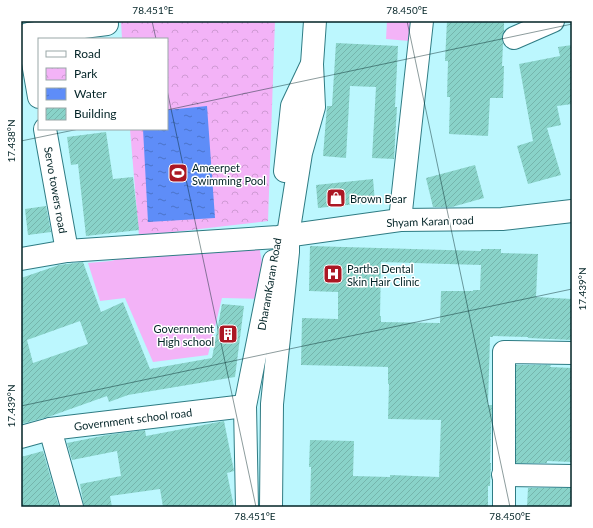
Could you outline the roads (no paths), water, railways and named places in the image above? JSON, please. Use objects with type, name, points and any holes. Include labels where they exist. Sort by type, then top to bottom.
[{"type":"street","name":"DharamKaran Road","points":[[247,507],[245,406],[276,252],[283,236],[301,153],[314,107],[312,64],[315,21]]},
{"type":"street","points":[[400,220],[422,21]]},
{"type":"street","points":[[514,38],[553,21]]},
{"type":"street","points":[[38,91],[28,34],[107,24]]},
{"type":"street","name":"Servo towers road","points":[[45,130],[67,251]]},
{"type":"street","name":"Shyam Karan road","points":[[21,259],[67,251],[283,236],[400,220],[502,219],[572,211]]},
{"type":"street","name":"DharamKaran Road","points":[[271,507],[272,404],[288,252],[283,236]]},
{"type":"street","points":[[504,507],[504,352],[572,353]]},
{"type":"street","name":"Government school road","points":[[21,437],[50,429],[245,406]]},
{"type":"street","points":[[50,429],[72,507]]},
{"type":"street","points":[[503,475],[572,476]]},
{"type":"water","name":"Ameerpet Swimming Pool","points":[[207,106],[215,218],[148,222],[143,130],[168,130],[168,110]]},
{"type":"place","name":"Ameerpet Swimming Pool","points":[[178,173]]},
{"type":"place","name":"Brown Bear","points":[[336,198]]},
{"type":"place","name":"Partha Dental Skin Hair Clinic","points":[[333,274]]},
{"type":"place","name":"Government High school","points":[[228,334]]}]
